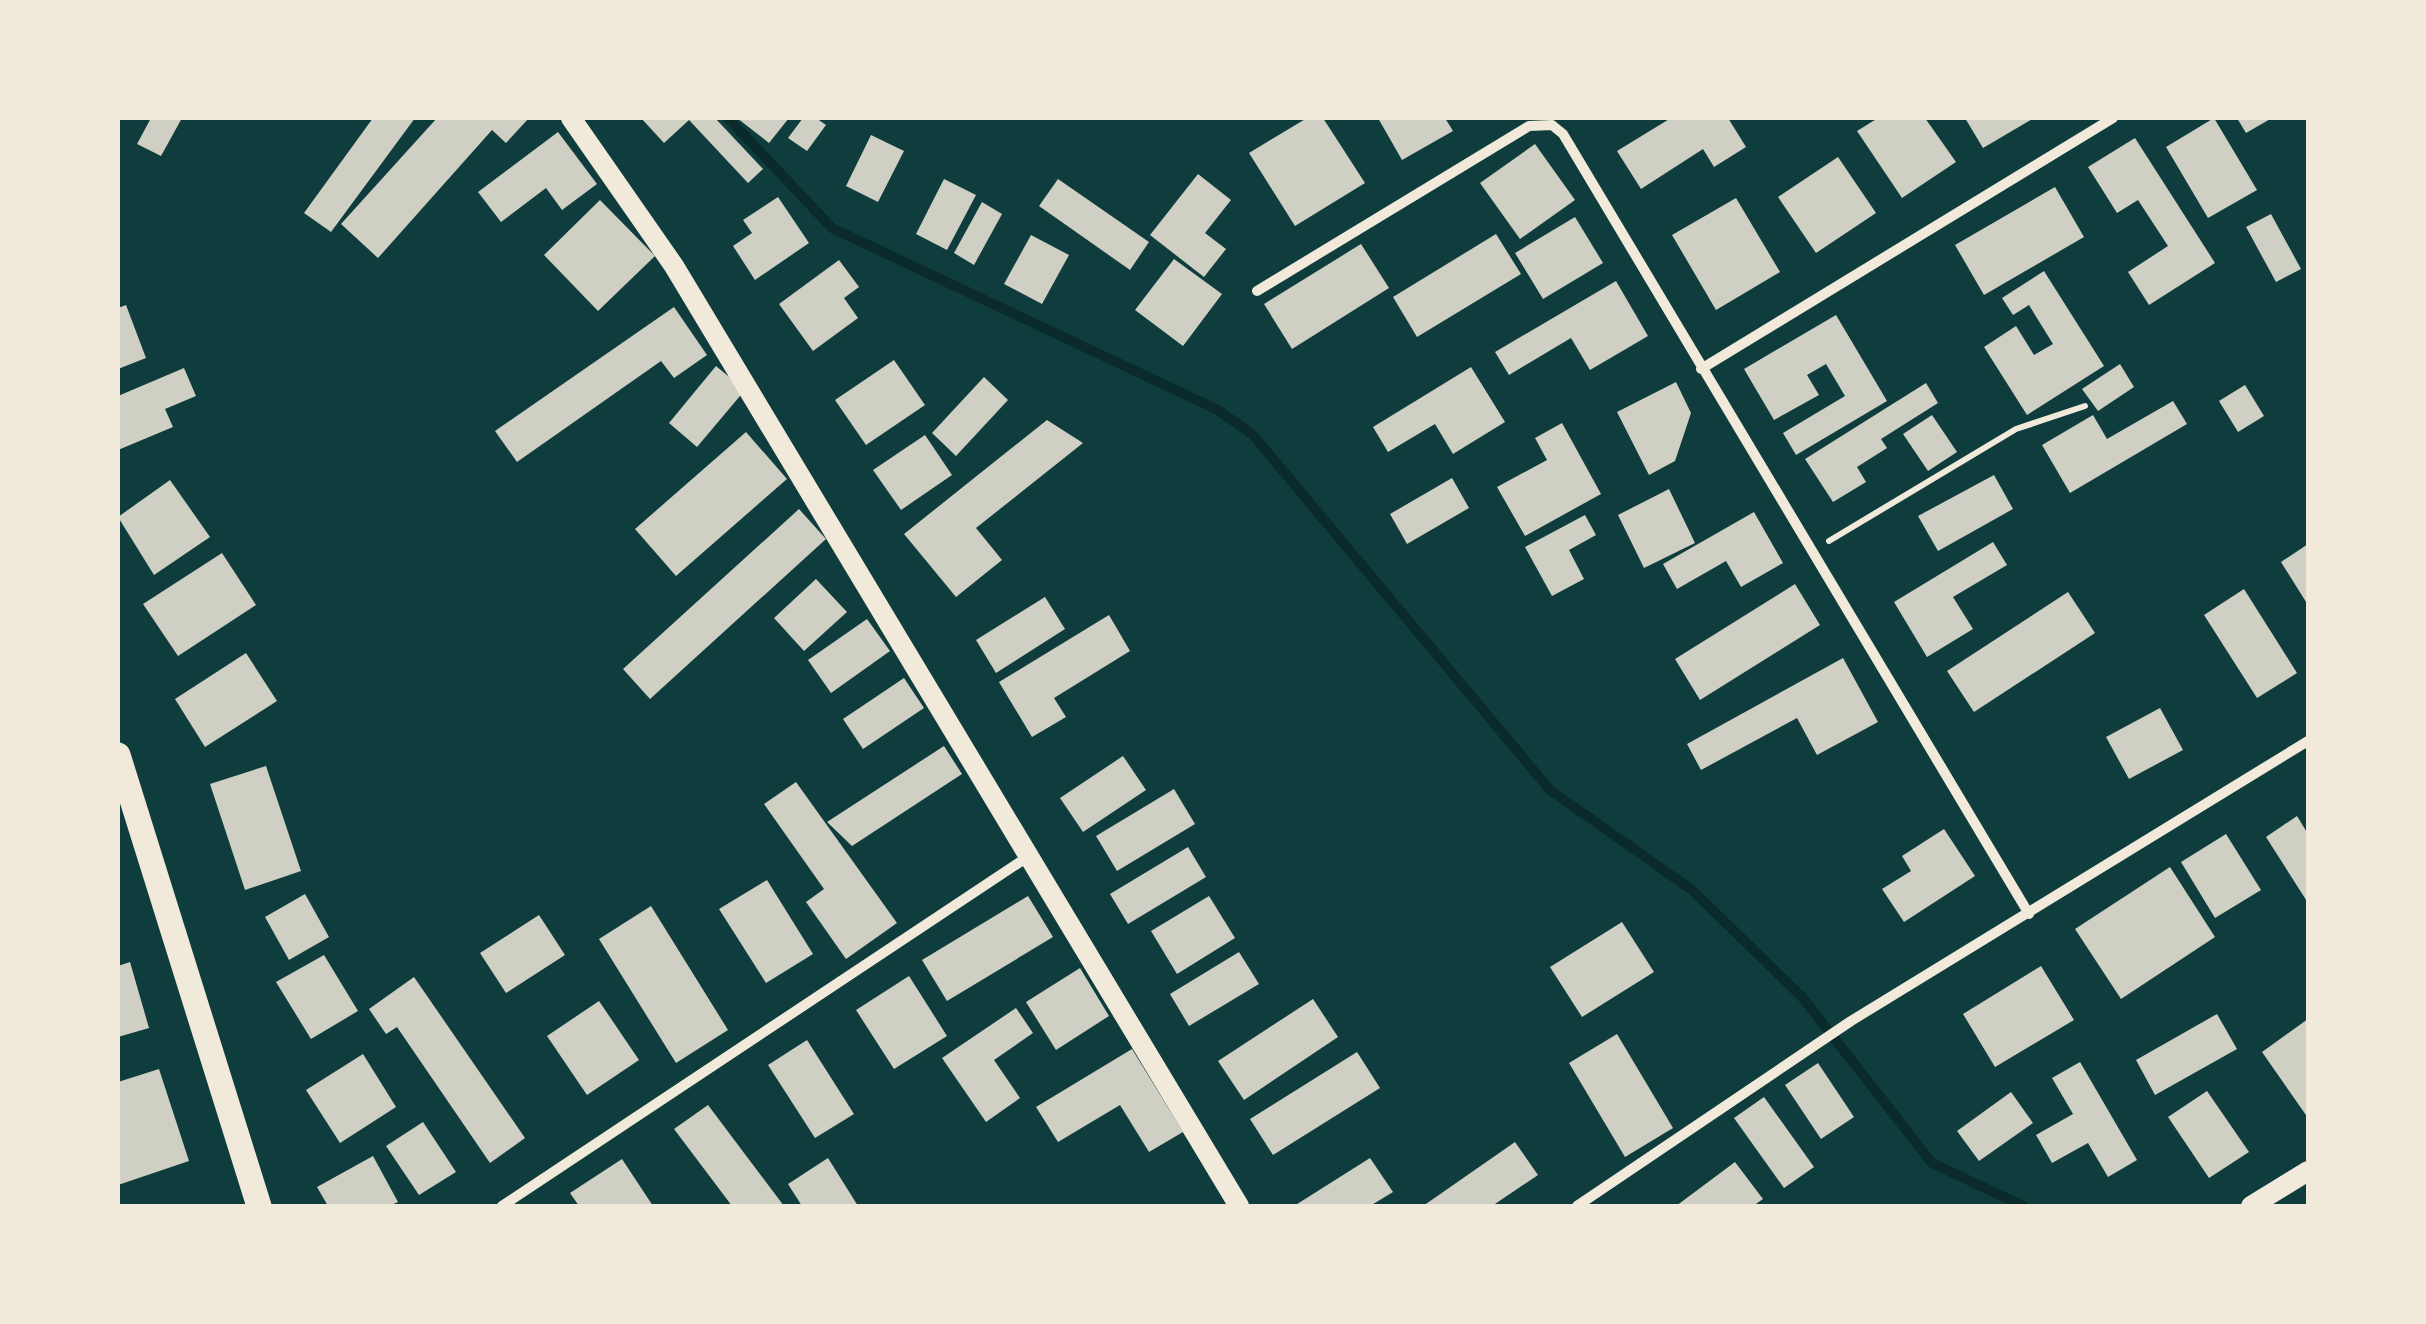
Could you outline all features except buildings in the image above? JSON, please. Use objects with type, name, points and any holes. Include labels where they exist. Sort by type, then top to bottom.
[{"type":"main road","points":[[570,118],[674,266],[1026,858],[1239,1206]]},
{"type":"main road","points":[[118,755],[260,1206]]},
{"type":"main road","points":[[2251,1206],[2308,1172]]},
{"type":"street","points":[[1701,369],[2113,118]]},
{"type":"street","points":[[1257,292],[1529,126],[1552,126],[1563,134],[2028,914]]},
{"type":"street","points":[[1576,1206],[1851,1022],[2308,740]]},
{"type":"street","points":[[502,1206],[1026,858]]},
{"type":"path","points":[[1811,552],[2016,429],[2085,406]]},
{"type":"waterway","points":[[728,118],[832,228],[1218,410],[1253,435],[1550,790],[1692,890],[1802,997],[1932,1163],[2023,1206]]}]
